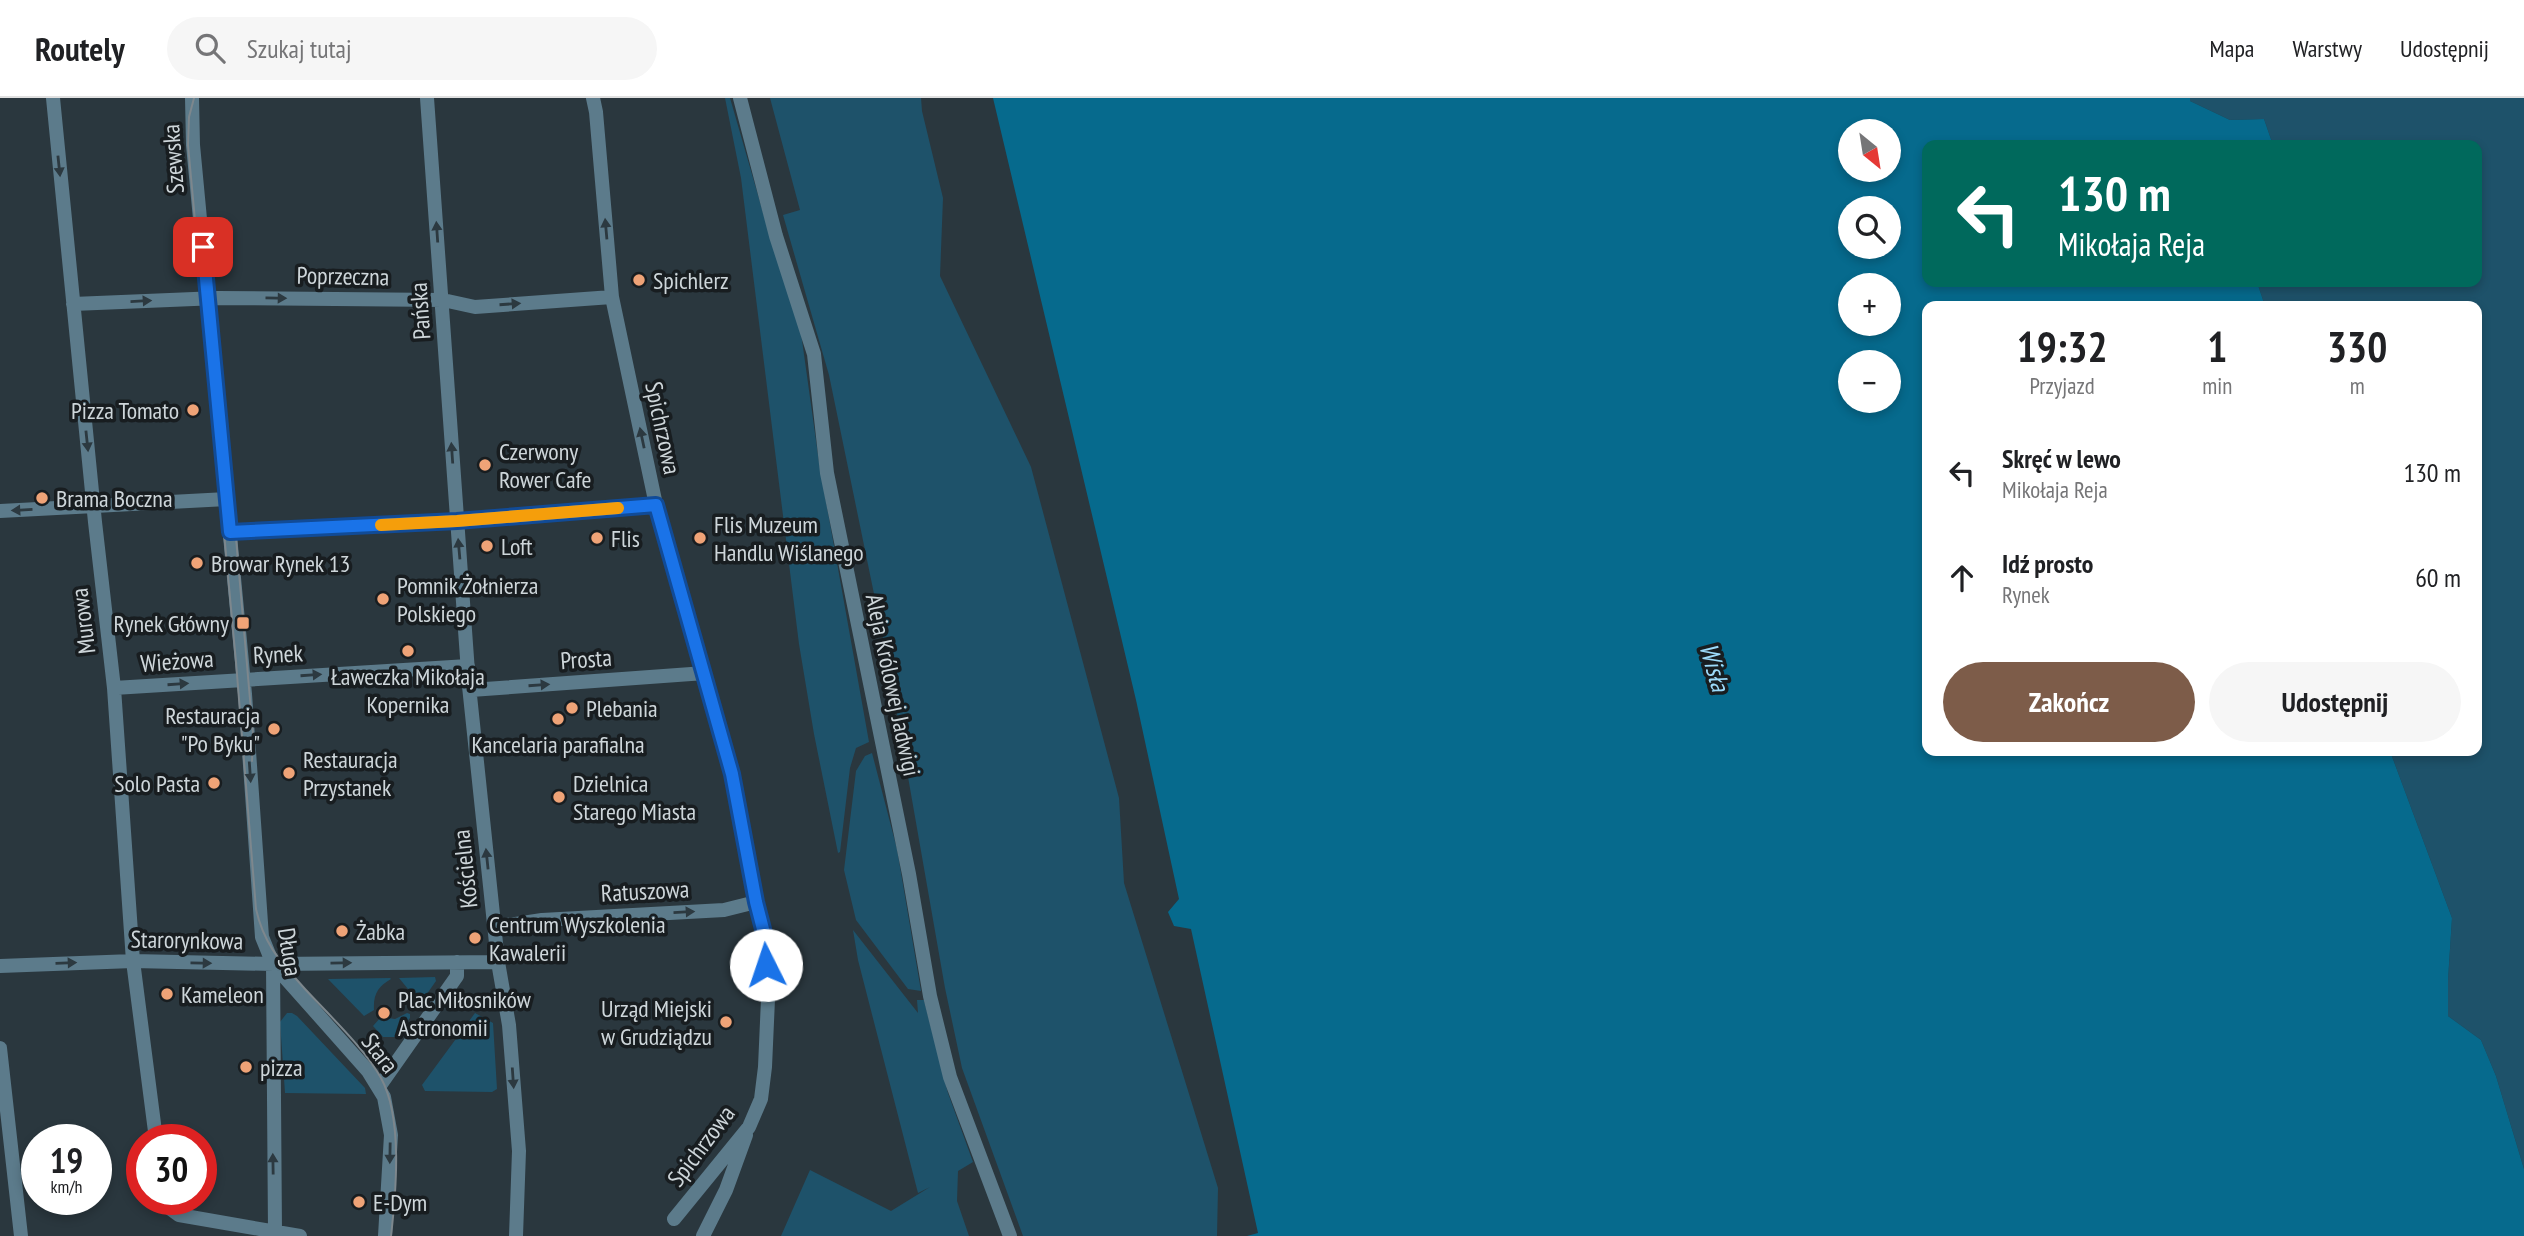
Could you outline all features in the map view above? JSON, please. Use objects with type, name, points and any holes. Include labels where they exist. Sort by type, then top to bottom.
[{"type":"street","name":"Murowa","points":[[53,98],[93,506],[114,688],[133,961],[154,1124]]},
{"type":"street","name":"Szewska","points":[[192,98],[193,145],[227,505]]},
{"type":"street","name":"Pańska","points":[[427,98],[457,521]]},
{"type":"street","name":"Spichrzowa","points":[[593,98],[612,297],[656,505],[732,774],[764,933],[768,999],[761,1099],[749,1127],[674,1219]]},
{"type":"street","name":"Aleja Królowej Jadwigi","points":[[740,98],[776,236],[814,354],[827,473],[909,874],[930,996],[950,1077],[1010,1236]]},
{"type":"street","name":"Poprzeczna","points":[[73,304],[208,298],[443,300],[475,307],[612,297]]},
{"type":"street","points":[[0,511],[93,506],[227,505]]},
{"type":"street","name":"Rynek","points":[[227,505],[243,680],[468,666]]},
{"type":"street","points":[[230,532],[457,521],[656,505]]},
{"type":"street","points":[[457,521],[468,666]]},
{"type":"street","name":"Kościelna","points":[[468,666],[494,927],[509,1025],[519,1151],[516,1236]]},
{"type":"street","name":"Prosta","points":[[471,690],[705,673]]},
{"type":"street","name":"Wieżowa","points":[[114,688],[243,680]]},
{"type":"street","name":"Długa","points":[[243,680],[262,937],[273,964],[275,1232]]},
{"type":"street","name":"Ratuszowa","points":[[494,927],[542,919],[723,910],[756,902]]},
{"type":"street","name":"Starorynkowa","points":[[0,966],[133,961],[273,964],[498,962]]},
{"type":"street","points":[[379,1087],[457,976],[457,962]]},
{"type":"street","name":"Stara","points":[[273,964],[356,1057],[379,1087],[389,1118],[390,1135],[385,1236]]},
{"type":"street","points":[[0,1048],[20,1236]]},
{"type":"street","points":[[703,1236],[726,1190],[749,1127]]},
{"type":"street","points":[[179,1215],[300,1236]]},
{"type":"shaded area","points":[[725,98],[730,98],[801,333],[819,462],[869,742],[856,748],[850,768],[838,853],[799,644],[741,178]]},
{"type":"shaded area","points":[[770,98],[921,98],[943,198],[940,276],[1031,467],[1119,798],[1124,883],[1218,1188],[1217,1236],[1023,1236],[962,1068],[945,988],[887,657],[829,375],[783,215],[800,210]]},
{"type":"shaded area","points":[[2190,98],[2524,98],[2524,1169],[2496,1076],[2481,1040],[2448,1016],[2452,918],[2392,756],[2482,756],[2482,301],[2263,301],[2259,287],[2482,287],[2482,140],[2271,140],[2264,119],[2230,120],[2190,101]]},
{"type":"shaded area","points":[[872,753],[897,849],[921,991],[908,989],[856,920],[844,870],[856,771],[865,756]]},
{"type":"shaded area","points":[[853,930],[918,1013],[917,1000],[924,1000],[948,1093],[973,1162],[958,1171],[957,1201],[969,1236],[781,1236],[810,1170],[891,1211],[930,1187],[918,1193],[858,960]]},
{"type":"shaded area","points":[[435,977],[436,981],[417,1008],[414,1008],[408,989],[399,978]]},
{"type":"shaded area","points":[[328,979],[391,979],[378,991],[374,1010],[364,1016]]},
{"type":"shaded area","points":[[287,1013],[297,1016],[365,1088],[366,1094],[285,1093],[280,1022]]},
{"type":"shaded area","points":[[407,1013],[410,1018],[395,1037],[383,1037],[373,1026],[381,1017],[395,1019]]},
{"type":"shaded area","points":[[475,1013],[493,1023],[497,1089],[492,1092],[425,1091],[422,1085]]},
{"type":"water","name":"Wisła","points":[[993,98],[2190,98],[2190,101],[2230,120],[2264,119],[2271,140],[1922,140],[1922,287],[2259,287],[2263,301],[1922,301],[1922,756],[2392,756],[2452,918],[2448,1016],[2481,1040],[2496,1076],[2524,1169],[2524,1236],[1247,1236],[1258,1233],[1191,929],[1174,926],[1168,912],[1179,899],[1136,700]]},
{"type":"tram line","points":[[194,98],[189,117],[188,145],[256,909],[259,922],[274,952],[366,1056],[388,1094],[393,1113],[396,1156],[391,1236]]},
{"type":"tram line","points":[[223,434],[231,480],[253,734],[252,761]]},
{"type":"slow traffic","points":[[381,525],[618,508]]},
{"type":"place","name":"Spichlerz","points":[[639,280]]},
{"type":"place","name":"Pizza Tomato","points":[[193,410]]},
{"type":"place","name":"Czerwony Rower Cafe","points":[[485,465]]},
{"type":"place","name":"Brama Boczna","points":[[42,498]]},
{"type":"place","name":"Flis","points":[[597,538]]},
{"type":"place","name":"Flis Muzeum Handlu Wiślanego","points":[[700,538]]},
{"type":"place","name":"Loft","points":[[487,546]]},
{"type":"place","name":"Browar Rynek 13","points":[[197,563]]},
{"type":"place","name":"Pomnik Żołnierza Polskiego","points":[[383,599]]},
{"type":"place","name":"Rynek Główny","points":[[243,623]]},
{"type":"place","name":"Ławeczka Mikołaja Kopernika","points":[[408,651]]},
{"type":"place","name":"Plebania","points":[[572,708]]},
{"type":"place","name":"Kancelaria parafialna","points":[[558,719]]},
{"type":"place","name":"Restauracja \"Po Byku\"","points":[[274,729]]},
{"type":"place","name":"Restauracja Przystanek","points":[[289,773]]},
{"type":"place","name":"Solo Pasta","points":[[214,783]]},
{"type":"place","name":"Dzielnica Starego Miasta","points":[[559,797]]},
{"type":"place","name":"Żabka","points":[[342,931]]},
{"type":"place","name":"Centrum Wyszkolenia Kawalerii","points":[[475,938]]},
{"type":"place","name":"Kameleon","points":[[167,994]]},
{"type":"place","name":"Plac Miłosników Astronomii","points":[[384,1013]]},
{"type":"place","name":"Urząd Miejski w Grudziądzu","points":[[726,1022]]},
{"type":"place","name":"pizza","points":[[246,1067]]},
{"type":"place","name":"E-Dym","points":[[359,1202]]},
{"type":"route","points":[[203,247],[230,532],[457,521],[656,505],[732,774],[764,933],[766,965]]}]
